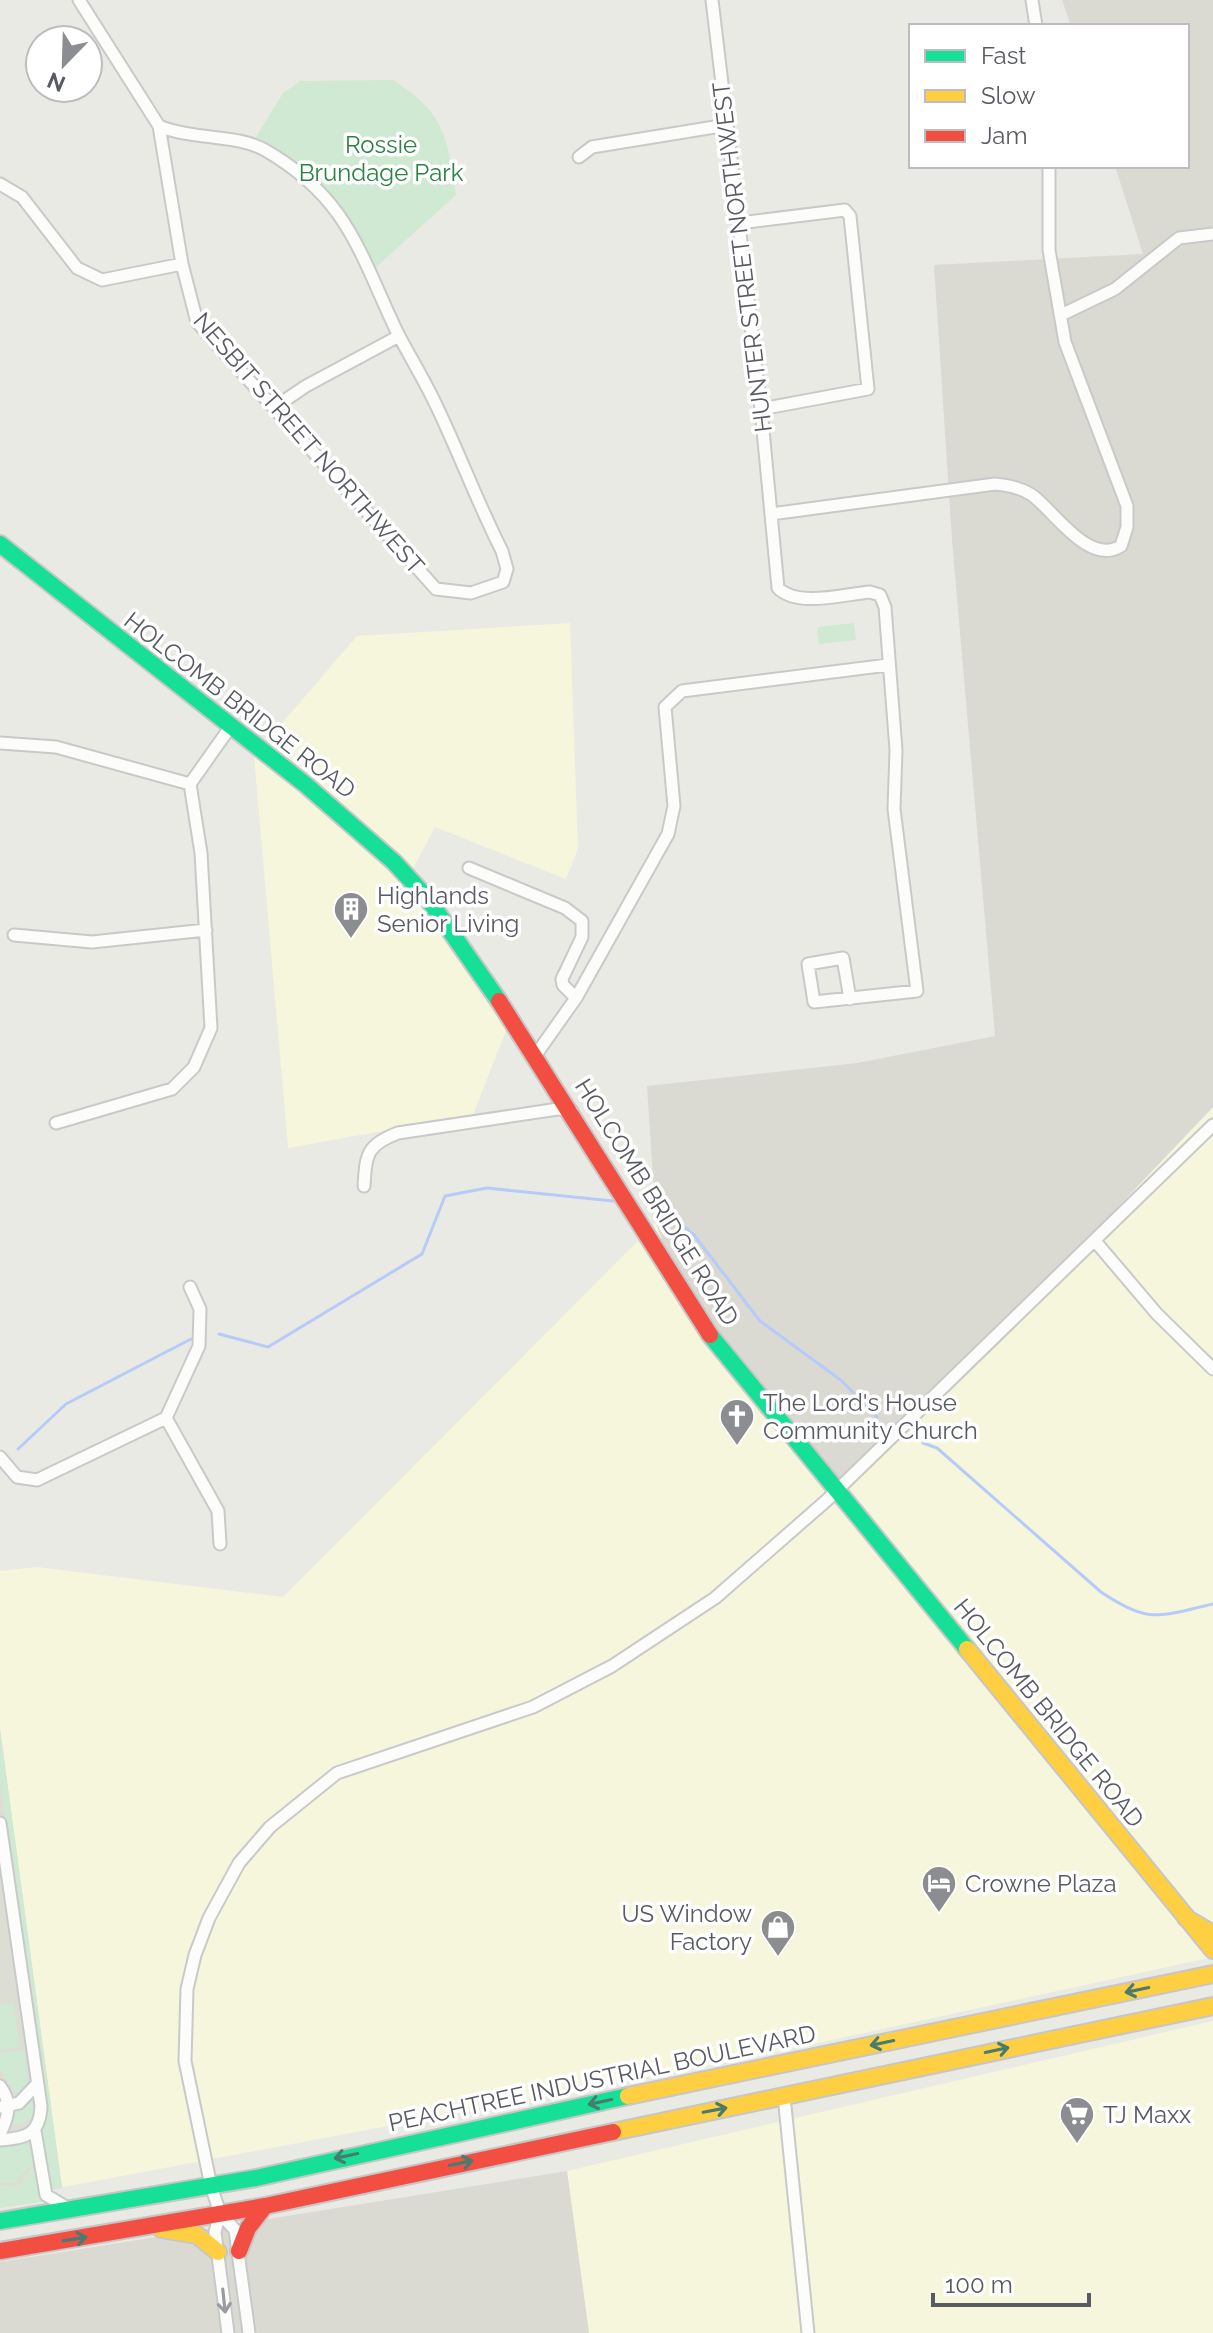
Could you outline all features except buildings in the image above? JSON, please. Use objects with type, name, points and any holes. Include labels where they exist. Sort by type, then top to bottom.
[{"type":"main road","name":"HOLCOMB BRIDGE ROAD","points":[[0,544],[306,785],[414,883],[466,951],[572,1111],[704,1327],[1213,1950]]},
{"type":"main road","points":[[1186,1918],[1213,1934]]},
{"type":"main road","name":"PEACHTREE INDUSTRIAL BOULEVARD","points":[[0,2221],[211,2186],[1213,1974]]},
{"type":"main road","points":[[0,2251],[265,2206],[1213,2006]]},
{"type":"main road","points":[[239,2251],[248,2228],[265,2206]]},
{"type":"main road","points":[[149,2227],[197,2235],[218,2252]]},
{"type":"street","points":[[79,0],[159,126],[174,132],[257,147],[296,169],[327,197],[357,241],[399,336],[306,386],[275,407]]},
{"type":"street","name":"HUNTER STREET NORTHWEST","points":[[712,0],[761,409],[778,588],[786,595],[798,598],[880,595],[885,607],[888,665]]},
{"type":"street","points":[[1032,0],[1036,24]]},
{"type":"street","points":[[579,157],[592,147],[727,125]]},
{"type":"street","name":"NESBIT STREET NORTHWEST","points":[[159,126],[182,264],[197,322],[436,589],[471,593],[503,582],[507,569],[493,533],[437,407],[399,336]]},
{"type":"street","points":[[771,514],[995,484],[1031,495],[1084,543],[1107,551],[1121,546],[1127,527],[1127,506],[1072,367],[1061,315],[1049,250],[1049,168]]},
{"type":"street","points":[[0,184],[22,197],[67,258],[102,280],[182,264]]},
{"type":"street","points":[[739,223],[845,210],[850,216],[868,389],[761,409]]},
{"type":"street","points":[[1061,315],[1115,289],[1179,238],[1213,234]]},
{"type":"street","points":[[535,1056],[576,998],[668,834],[674,806],[665,707],[671,698],[682,691],[888,665],[896,750],[894,809],[917,991],[850,999],[814,1002],[808,964],[843,958],[850,999]]},
{"type":"street","points":[[56,1123],[172,1089],[194,1067],[211,1028],[201,853],[190,784],[231,726]]},
{"type":"street","points":[[0,743],[56,747],[190,784]]},
{"type":"street","points":[[469,868],[565,908],[582,921],[582,937],[562,979],[563,985],[576,998]]},
{"type":"street","points":[[14,935],[92,942],[206,930]]},
{"type":"street","points":[[364,1186],[366,1155],[379,1140],[398,1133],[558,1109],[572,1111]]},
{"type":"street","points":[[249,2333],[235,2230],[220,2213],[211,2186],[185,2061],[187,1989],[209,1918],[239,1863],[270,1827],[337,1773],[533,1707],[612,1666],[715,1598],[836,1490],[1213,1125]]},
{"type":"street","points":[[1095,1241],[1157,1314],[1213,1369]]},
{"type":"street","points":[[0,1457],[17,1477],[37,1480],[166,1418],[199,1346],[200,1309],[190,1287]]},
{"type":"street","points":[[166,1418],[218,1511],[220,1544]]},
{"type":"street","points":[[0,1823],[41,2123],[26,2137],[0,2140]]},
{"type":"street","points":[[4,2106],[25,2099],[37,2084]]},
{"type":"street","points":[[0,2086],[7,2120],[0,2134]]},
{"type":"street","points":[[784,2096],[808,2333]]},
{"type":"street","points":[[35,2131],[46,2195],[69,2209]]},
{"type":"street","points":[[220,2213],[215,2230],[228,2333]]},
{"type":"shaded area","points":[[1062,0],[1213,0],[1213,1107],[1100,1226],[832,1489],[690,1318],[656,1223],[647,1086],[857,1063],[995,1036],[952,540],[934,265],[1143,254],[1116,168],[1189,168],[1189,24],[1070,24]]},
{"type":"shaded area","points":[[570,623],[578,849],[566,879],[435,827],[406,882],[509,1023],[473,1115],[288,1148],[254,756],[357,636]]},
{"type":"shaded area","points":[[1213,1107],[1213,1957],[754,2057],[0,2199],[0,1571],[37,1567],[283,1597],[656,1223],[690,1318],[982,1344]]},
{"type":"shaded area","points":[[0,1729],[62,2188],[0,2199]]},
{"type":"shaded area","points":[[1213,2021],[1213,2333],[589,2333],[567,2171]]},
{"type":"shaded area","points":[[567,2171],[589,2333],[0,2333],[0,2262]]},
{"type":"green space","name":"Rossie Brundage Park","points":[[393,80],[424,104],[441,128],[450,157],[456,195],[372,271],[327,197],[251,145],[283,93],[300,81]]},
{"type":"green space","points":[[854,623],[856,640],[819,644],[817,627]]},
{"type":"green space","points":[[0,1729],[62,2188],[49,2190],[45,2166],[50,2163],[45,2163],[41,2133],[47,2116],[0,1783]]},
{"type":"green space","points":[[13,2003],[20,2047],[0,2050],[0,2005]]},
{"type":"green space","points":[[24,2050],[28,2084],[17,2096],[0,2069],[0,2054]]},
{"type":"green space","points":[[35,2091],[36,2111],[31,2120],[11,2126],[16,2106]]},
{"type":"green space","points":[[31,2138],[37,2164],[28,2168],[15,2183],[0,2182],[0,2144],[23,2143]]},
{"type":"green space","points":[[37,2169],[42,2202],[0,2208],[0,2186],[21,2184],[30,2170]]},
{"type":"waterway","points":[[219,1334],[268,1347],[422,1254],[445,1196],[487,1188],[613,1201]]},
{"type":"waterway","points":[[652,1201],[694,1235],[760,1321],[842,1381],[877,1417]]},
{"type":"waterway","points":[[18,1449],[66,1404],[191,1339]]},
{"type":"waterway","points":[[923,1443],[937,1448],[1101,1592],[1118,1602],[1155,1615],[1213,1604]]},
{"type":"traffic: fast","points":[[0,544],[306,785],[394,862],[428,899],[499,1001]]},
{"type":"traffic: fast","points":[[710,1335],[967,1649]]},
{"type":"traffic: fast","points":[[0,2221],[256,2178],[628,2096]]},
{"type":"traffic: slow","points":[[967,1649],[1213,1950]]},
{"type":"traffic: slow","points":[[1186,1918],[1213,1934]]},
{"type":"traffic: slow","points":[[628,2096],[1213,1974]]},
{"type":"traffic: slow","points":[[613,2132],[1213,2006]]},
{"type":"traffic: slow","points":[[161,2229],[197,2235],[218,2252]]},
{"type":"traffic: jam","points":[[499,1001],[710,1335]]},
{"type":"traffic: jam","points":[[0,2251],[265,2206],[613,2132]]},
{"type":"traffic: jam","points":[[239,2251],[248,2228],[265,2206]]},
{"type":"place","name":"Highlands Senior Living","points":[[351,940]]},
{"type":"place","name":"The Lord's House Community Church","points":[[737,1447]]},
{"type":"place","name":"Crowne Plaza","points":[[939,1914]]},
{"type":"place","name":"US Window Factory","points":[[778,1958]]},
{"type":"place","name":"TJ Maxx","points":[[1077,2145]]}]
